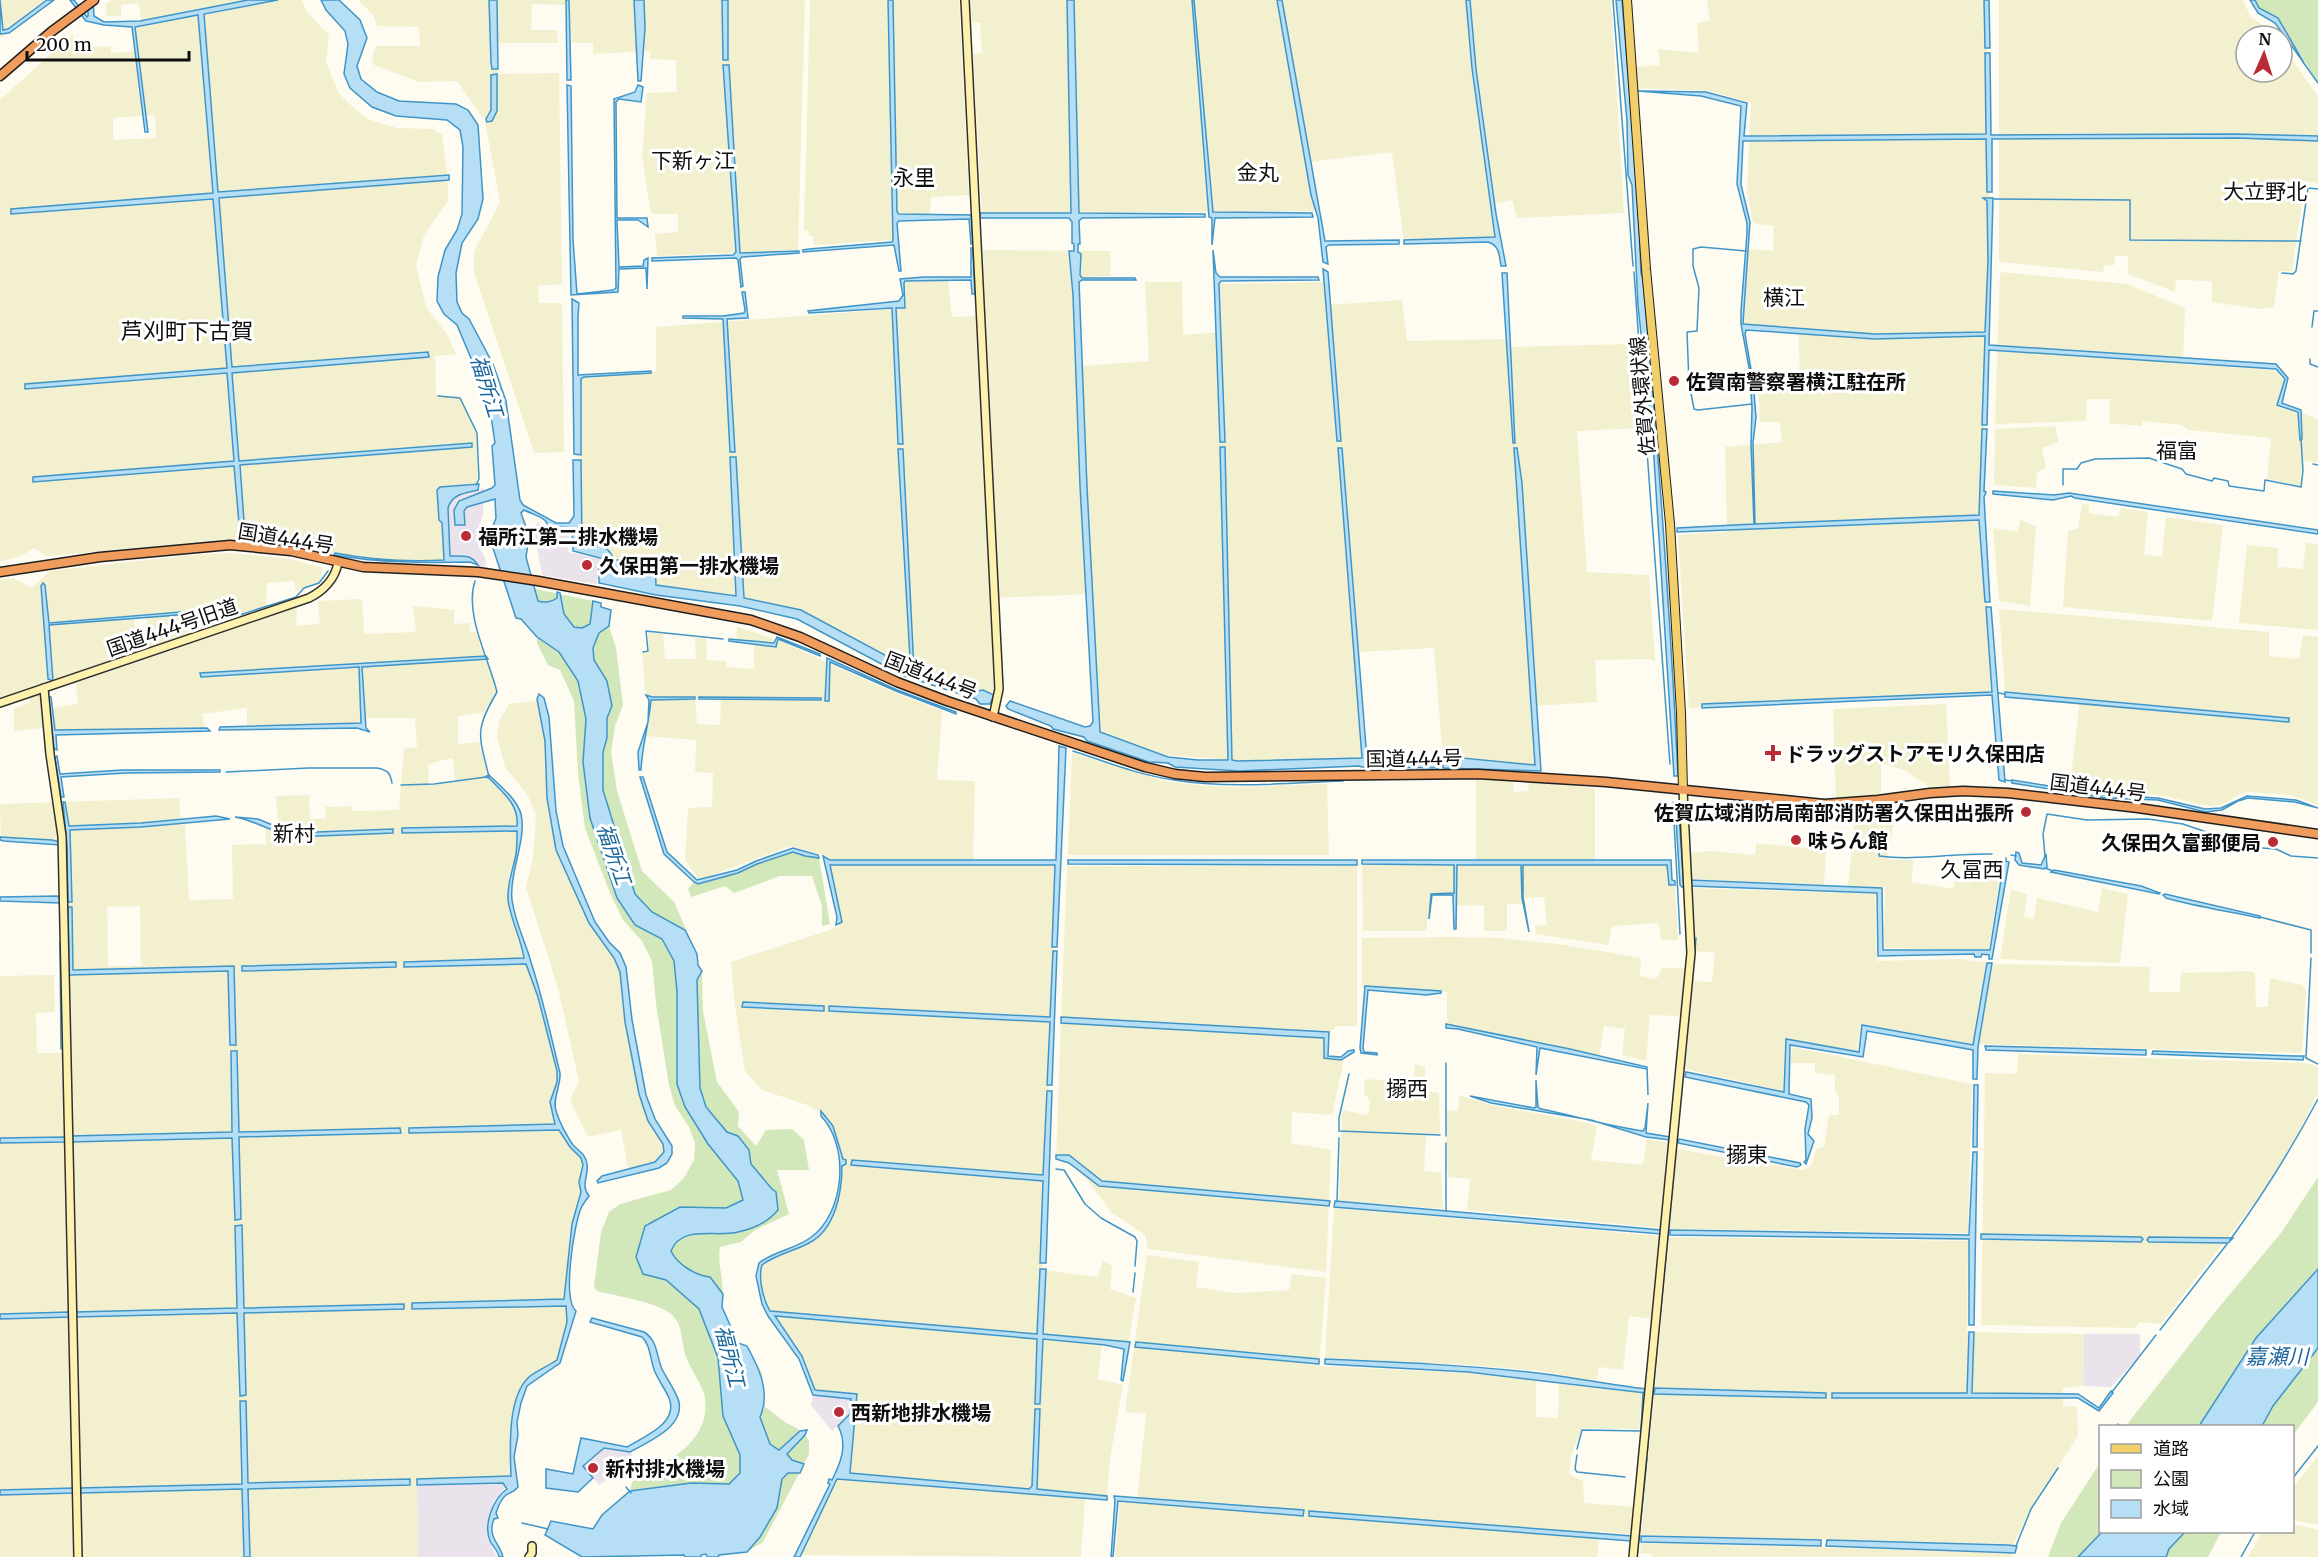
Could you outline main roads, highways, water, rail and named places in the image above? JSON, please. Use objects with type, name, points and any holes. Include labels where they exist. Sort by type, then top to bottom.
[{"type":"highway","points":[[3,74],[94,0]]},
{"type":"highway","name":"国道444号","points":[[0,572],[100,557],[230,545],[291,551],[338,563],[385,570],[495,574],[538,581],[751,620],[800,637],[897,682],[993,717],[1145,767],[1175,774],[1227,777],[1478,774],[1824,804],[1963,791],[2008,793],[2138,808],[2318,834]]},
{"type":"main road","name":"佐賀外環状線","points":[[1627,0],[1646,269],[1670,524],[1681,712],[1683,790]]},
{"type":"water","points":[[0,0],[3,30],[8,29],[47,0],[54,0],[9,33],[0,34]]},
{"type":"water","points":[[70,0],[74,0],[87,17],[88,0],[93,0],[94,16],[104,22],[140,21],[248,0],[278,0],[204,14],[218,192],[449,175],[449,180],[219,198],[232,367],[428,352],[429,357],[232,373],[239,461],[472,443],[472,447],[240,465],[245,535],[240,535],[234,466],[33,482],[33,477],[234,461],[227,373],[25,389],[25,384],[227,368],[213,199],[11,214],[11,209],[213,193],[198,15],[135,27],[148,132],[145,132],[132,27],[86,21]]},
{"type":"water","name":"福所江","points":[[321,0],[339,0],[360,20],[367,38],[357,66],[361,79],[377,92],[399,101],[456,104],[468,110],[478,125],[483,199],[478,219],[462,243],[456,273],[457,302],[462,313],[469,319],[493,364],[506,401],[520,500],[523,505],[556,523],[569,523],[574,516],[573,460],[581,460],[582,543],[605,548],[614,560],[655,560],[656,585],[736,596],[730,457],[736,457],[744,598],[801,610],[907,667],[910,658],[898,449],[903,449],[914,670],[994,695],[990,704],[980,704],[976,699],[904,676],[797,619],[740,606],[656,595],[599,583],[599,563],[604,562],[604,559],[573,551],[572,528],[557,527],[557,539],[551,540],[549,526],[544,519],[524,510],[521,513],[526,527],[524,527],[525,538],[529,538],[526,557],[538,601],[553,600],[557,598],[557,592],[560,593],[564,614],[574,627],[582,628],[590,624],[593,601],[611,610],[609,626],[599,633],[593,648],[594,660],[607,681],[612,706],[607,718],[607,738],[603,752],[603,790],[635,894],[652,912],[685,930],[697,954],[698,965],[702,971],[697,980],[700,1088],[706,1107],[727,1132],[738,1136],[749,1150],[751,1164],[776,1192],[778,1210],[760,1224],[744,1231],[683,1237],[671,1251],[688,1268],[710,1277],[723,1294],[722,1307],[738,1343],[747,1346],[762,1380],[764,1398],[760,1417],[770,1444],[779,1450],[800,1431],[807,1430],[787,1454],[792,1460],[804,1464],[800,1473],[788,1473],[782,1479],[777,1508],[760,1537],[747,1552],[719,1555],[718,1557],[707,1557],[706,1554],[701,1557],[685,1557],[684,1555],[582,1557],[545,1535],[551,1521],[593,1529],[602,1515],[630,1491],[691,1483],[729,1484],[740,1473],[740,1455],[723,1416],[718,1358],[699,1309],[666,1280],[643,1274],[636,1257],[645,1226],[680,1207],[726,1208],[743,1200],[738,1181],[708,1144],[685,1107],[677,1084],[677,992],[674,961],[662,939],[635,925],[617,898],[590,818],[583,762],[586,719],[578,681],[559,652],[537,637],[521,619],[516,618],[491,542],[496,541],[495,529],[492,529],[496,518],[495,499],[467,507],[464,511],[465,525],[455,525],[454,510],[459,501],[495,485],[492,446],[495,443],[491,416],[478,375],[457,325],[444,314],[437,301],[438,277],[445,250],[457,230],[462,214],[463,147],[460,130],[447,120],[396,116],[372,107],[350,88],[344,74],[348,44],[345,31],[326,10]]},
{"type":"water","points":[[489,0],[497,0],[498,69],[492,69],[491,63]]},
{"type":"water","points":[[566,0],[569,0],[571,80],[567,80]]},
{"type":"water","points":[[634,0],[644,0],[645,28],[641,81],[638,81]]},
{"type":"water","points":[[722,0],[728,0],[728,60],[723,60]]},
{"type":"water","points":[[888,0],[893,0],[897,212],[899,214],[971,215],[973,243],[971,244],[969,219],[899,221],[897,223],[901,271],[899,271],[894,245],[803,252],[809,249],[892,242],[893,240]]},
{"type":"water","points":[[1067,0],[1074,0],[1079,213],[1205,214],[1205,217],[1082,218],[1079,221],[1078,252],[1081,254],[1080,275],[1082,278],[1135,278],[1136,280],[1082,280],[1079,282],[1100,732],[1168,757],[1228,760],[1220,447],[1225,447],[1232,760],[1362,758],[1338,448],[1342,448],[1367,759],[1421,760],[1438,756],[1438,761],[1442,761],[1442,756],[1535,765],[1514,448],[1517,448],[1522,483],[1541,771],[1443,768],[1443,764],[1438,764],[1438,768],[1359,766],[1239,771],[1175,767],[1168,763],[1149,762],[1087,741],[1084,737],[1053,729],[1051,726],[1008,709],[1006,706],[1010,701],[1085,727],[1090,726],[1093,722],[1069,251],[1074,251],[1072,222],[1069,218],[980,218],[980,213],[1071,213]]},
{"type":"water","points":[[1192,0],[1194,0],[1213,212],[1312,213],[1313,217],[1215,218],[1212,245],[1212,218],[1209,217]]},
{"type":"water","points":[[1277,0],[1282,0],[1325,241],[1399,240],[1399,244],[1329,245],[1326,247],[1328,264],[1323,262],[1318,218],[1311,195]]},
{"type":"water","points":[[1466,0],[1470,0],[1476,69],[1496,214],[1506,266],[1501,266],[1497,248],[1488,242],[1404,244],[1404,240],[1495,237],[1472,68]]},
{"type":"water","points":[[1616,0],[1622,0],[1638,195],[1641,273],[1663,528],[1678,776],[1674,776],[1653,443],[1638,306],[1632,185],[1628,175],[1627,121]]},
{"type":"water","points":[[1984,0],[1989,0],[1990,48],[1985,48]]},
{"type":"water","points":[[2250,0],[2255,0],[2259,8],[2278,18],[2281,24],[2276,24],[2258,13]]},
{"type":"water","points":[[1985,53],[1990,53],[1991,135],[2235,134],[2318,136],[2318,141],[2238,138],[1992,139],[1992,192],[1987,192],[1986,139],[1743,141],[1741,185],[1750,222],[1743,324],[1875,334],[1985,332],[1988,261],[1987,201],[1983,198],[1993,198],[1989,345],[2276,364],[2288,378],[2282,403],[2301,410],[2302,439],[2300,440],[2298,412],[2277,405],[2285,379],[2276,369],[1989,350],[1987,425],[1982,425],[1985,336],[1875,339],[1746,330],[1756,417],[1753,443],[1755,524],[1979,515],[1982,429],[1987,429],[1984,497],[1990,602],[1985,602],[1979,520],[1677,532],[1677,528],[1754,524],[1750,373],[1741,324],[1747,223],[1737,184],[1741,106],[1701,96],[1638,91],[1706,92],[1747,103],[1744,136],[1986,134]]},
{"type":"water","points":[[723,65],[729,65],[740,253],[799,251],[799,253],[742,257],[740,259],[743,286],[741,287],[736,258],[652,261],[652,258],[733,255],[736,252]]},
{"type":"water","points":[[497,74],[497,111],[492,121],[487,122],[486,119],[491,110],[491,75]]},
{"type":"water","points":[[567,85],[571,86],[573,240],[577,294],[616,288],[614,99],[635,92],[638,85],[643,87],[641,102],[619,99],[616,102],[617,218],[647,218],[648,227],[638,220],[617,220],[619,267],[643,266],[644,260],[648,258],[647,289],[646,268],[619,269],[618,292],[571,295]]},
{"type":"water","points":[[971,248],[973,248],[975,294],[972,294],[971,280],[905,281],[904,283],[905,308],[896,308],[903,444],[898,444],[892,308],[809,313],[808,311],[899,301],[903,295],[900,279],[971,277]]},
{"type":"water","points":[[1213,250],[1216,273],[1220,277],[1318,277],[1319,280],[1221,281],[1219,284],[1225,442],[1220,442]]},
{"type":"water","points":[[1323,269],[1328,272],[1341,441],[1337,441]]},
{"type":"water","points":[[1502,273],[1507,273],[1515,443],[1513,443]]},
{"type":"water","points":[[742,292],[745,292],[748,318],[727,319],[735,452],[730,452],[723,319],[683,318],[683,316],[723,316],[744,313]]},
{"type":"water","points":[[572,299],[579,303],[578,375],[651,371],[651,373],[581,379],[581,455],[574,454]]},
{"type":"water","points":[[479,484],[478,490],[456,497],[448,508],[450,556],[469,557],[478,565],[470,562],[402,562],[368,560],[334,555],[335,553],[403,561],[444,560],[437,490],[440,487]]},
{"type":"water","points":[[1993,491],[2054,495],[2069,493],[2318,530],[2318,534],[2071,496],[2053,500],[1993,494]]},
{"type":"water","points":[[43,583],[49,623],[229,608],[230,611],[49,625],[53,681],[48,679],[41,586]]},
{"type":"water","points":[[1986,607],[1991,607],[2005,782],[1999,780],[1992,695],[1702,708],[1702,704],[1992,692]]},
{"type":"water","points":[[777,637],[820,654],[820,656],[778,639],[776,647],[729,641],[729,639],[774,643]]},
{"type":"water","points":[[486,656],[488,659],[362,667],[366,728],[370,732],[357,728],[219,730],[220,727],[361,723],[359,667],[201,677],[200,673]]},
{"type":"water","points":[[827,658],[897,690],[956,712],[956,714],[896,691],[830,662],[829,701],[825,701]]},
{"type":"water","points":[[2005,692],[2289,718],[2289,722],[2005,697]]},
{"type":"water","points":[[539,694],[544,698],[549,717],[556,811],[563,846],[595,922],[620,953],[626,967],[632,1020],[646,1095],[655,1119],[672,1146],[672,1154],[667,1163],[659,1168],[598,1183],[597,1181],[602,1176],[655,1162],[664,1152],[663,1144],[648,1121],[639,1094],[625,1022],[620,972],[614,958],[589,923],[556,850],[547,798],[545,741],[537,699]]},
{"type":"water","points":[[646,695],[695,697],[695,699],[651,700],[648,722],[649,700]]},
{"type":"water","points":[[48,696],[51,697],[55,730],[207,728],[210,731],[56,735],[57,750],[54,749]]},
{"type":"water","points":[[699,697],[821,698],[821,700],[699,699]]},
{"type":"water","points":[[648,722],[641,770],[639,770],[638,752]]},
{"type":"water","points":[[1059,746],[1066,748],[1057,947],[1052,947],[1055,865],[830,865],[842,922],[836,925],[837,917],[823,856],[830,860],[1056,860]]},
{"type":"water","points":[[57,756],[60,774],[122,770],[220,770],[220,772],[126,773],[61,777],[64,797],[61,797],[55,758]]},
{"type":"water","points":[[489,775],[512,798],[521,814],[522,834],[513,879],[513,908],[529,954],[560,1073],[555,1102],[556,1111],[573,1145],[586,1161],[585,1188],[589,1196],[581,1208],[575,1230],[570,1292],[576,1311],[560,1363],[527,1386],[521,1403],[514,1457],[518,1487],[502,1499],[496,1513],[498,1518],[494,1519],[492,1525],[493,1535],[503,1557],[499,1557],[490,1541],[488,1527],[497,1499],[507,1489],[503,1483],[417,1485],[417,1479],[511,1476],[511,1424],[517,1397],[529,1377],[557,1360],[567,1322],[566,1306],[412,1309],[412,1303],[564,1299],[572,1224],[581,1192],[579,1182],[583,1165],[581,1158],[570,1147],[559,1130],[409,1133],[409,1128],[555,1124],[550,1102],[557,1082],[557,1071],[538,997],[526,964],[404,967],[404,962],[524,958],[508,900],[509,882],[516,854],[517,831],[402,833],[402,828],[517,826],[513,805],[489,778],[485,777]]},
{"type":"water","points":[[640,777],[643,777],[667,852],[697,880],[737,870],[793,848],[818,855],[819,858],[793,852],[738,873],[698,884],[664,854]]},
{"type":"water","points":[[2012,780],[2106,795],[2158,798],[2205,809],[2221,808],[2247,796],[2296,800],[2318,808],[2295,802],[2248,798],[2222,810],[2205,812],[2158,800],[2106,798],[2012,783]]},
{"type":"water","points":[[63,802],[65,802],[69,826],[141,823],[216,816],[230,819],[141,827],[70,830],[72,902],[68,902]]},
{"type":"water","points":[[1675,802],[1678,802],[1684,886],[1682,887],[1680,885]]},
{"type":"water","points":[[235,817],[258,819],[292,833],[393,829],[393,833],[295,837]]},
{"type":"water","points":[[0,837],[52,840],[60,842],[60,845],[4,841],[0,840]]},
{"type":"water","points":[[2016,852],[2019,853],[2022,863],[2041,865],[2046,854],[2047,867],[2044,869],[2019,865],[2015,860]]},
{"type":"water","points":[[1068,860],[1357,860],[1357,865],[1068,864]]},
{"type":"water","points":[[1362,860],[1671,860],[1672,880],[1675,881],[1675,885],[1669,885],[1667,865],[1523,865],[1523,897],[1529,932],[1522,898],[1521,865],[1457,865],[1456,929],[1454,929],[1453,895],[1432,895],[1429,919],[1431,894],[1454,893],[1454,865],[1362,864]]},
{"type":"water","points":[[2004,861],[2009,862],[1992,959],[1989,959],[1989,955],[1982,954],[1981,957],[1975,957],[1974,954],[1878,956],[1877,893],[1690,886],[1690,880],[1882,888],[1883,950],[1990,950]]},
{"type":"water","points":[[2054,870],[2141,886],[2160,893],[2051,872]]},
{"type":"water","points":[[2163,895],[2260,916],[2260,918],[2166,898]]},
{"type":"water","points":[[57,896],[61,898],[61,903],[0,901],[0,897]]},
{"type":"water","points":[[68,907],[72,907],[73,970],[234,966],[236,1045],[230,1045],[228,971],[69,975]]},
{"type":"water","points":[[1053,951],[1057,951],[1052,1085],[1047,1085],[1050,1022],[829,1011],[829,1006],[1050,1017]]},
{"type":"water","points":[[396,962],[396,967],[242,971],[242,966]]},
{"type":"water","points":[[1987,963],[1992,963],[1978,1047],[1977,1079],[1973,1079],[1973,1050],[1867,1031],[1863,1057],[1790,1045],[1789,1094],[1811,1099],[1812,1118],[1808,1134],[1814,1141],[1806,1164],[1804,1162],[1806,1160],[1805,1129],[1809,1105],[1806,1102],[1685,1077],[1686,1072],[1784,1092],[1786,1039],[1859,1052],[1862,1025],[1973,1045]]},
{"type":"water","points":[[1365,986],[1441,991],[1441,993],[1426,995],[1368,990],[1363,1048],[1364,1052],[1377,1053],[1377,1055],[1361,1053],[1360,1048]]},
{"type":"water","points":[[743,1002],[824,1006],[824,1011],[742,1007]]},
{"type":"water","points":[[1061,1017],[1329,1032],[1328,1056],[1341,1057],[1348,1051],[1354,1050],[1354,1052],[1341,1060],[1324,1058],[1324,1038],[1061,1023]]},
{"type":"water","points":[[1446,1024],[1647,1067],[1648,1095],[1647,1069],[1540,1048],[1536,1075],[1537,1047],[1446,1028]]},
{"type":"water","points":[[1985,1046],[2146,1050],[2146,1055],[1986,1050]]},
{"type":"water","points":[[231,1051],[237,1051],[239,1132],[400,1128],[401,1133],[239,1137],[241,1219],[235,1220],[232,1138],[70,1142],[70,1136],[232,1132]]},
{"type":"water","points":[[2153,1051],[2304,1056],[2303,1060],[2152,1054]]},
{"type":"water","points":[[1536,1080],[1538,1107],[1584,1119],[1491,1103],[1470,1096],[1534,1108],[1536,1107]]},
{"type":"water","points":[[1974,1085],[1978,1085],[1977,1147],[1973,1147]]},
{"type":"water","points":[[1047,1091],[1052,1091],[1046,1263],[1040,1263],[1043,1181],[851,1165],[852,1160],[1043,1175]]},
{"type":"water","points":[[1648,1103],[1646,1133],[1671,1137],[1670,1140],[1646,1137],[1598,1122],[1643,1131]]},
{"type":"water","points":[[821,1111],[833,1126],[843,1159],[846,1160],[846,1164],[842,1166],[838,1199],[831,1220],[818,1237],[762,1265],[762,1288],[770,1311],[1037,1334],[1040,1269],[1046,1269],[1043,1334],[1130,1342],[1123,1381],[1121,1380],[1124,1349],[1043,1339],[1040,1404],[1035,1404],[1037,1339],[775,1316],[802,1356],[815,1390],[857,1394],[850,1473],[1029,1489],[1032,1486],[1035,1409],[1040,1409],[1037,1489],[1107,1496],[1107,1500],[837,1479],[800,1557],[794,1557],[830,1484],[829,1479],[832,1480],[838,1467],[843,1440],[838,1426],[850,1414],[851,1399],[813,1395],[799,1359],[762,1304],[756,1276],[759,1263],[810,1238],[822,1227],[831,1213],[840,1179],[839,1161],[836,1144],[821,1116]]},
{"type":"water","points":[[65,1137],[65,1142],[0,1143],[0,1138]]},
{"type":"water","points":[[1679,1139],[1801,1165],[1797,1167],[1678,1143]]},
{"type":"water","points":[[1973,1152],[1977,1152],[1974,1325],[1969,1325],[1969,1239],[1670,1235],[1670,1230],[1969,1235]]},
{"type":"water","points":[[1056,1155],[1069,1155],[1102,1181],[1330,1201],[1329,1206],[1099,1186],[1069,1163],[1056,1159]]},
{"type":"water","points":[[1335,1201],[1661,1230],[1661,1234],[1334,1207]]},
{"type":"water","points":[[242,1225],[244,1308],[404,1304],[404,1309],[244,1313],[246,1395],[240,1396],[237,1313],[75,1317],[75,1312],[237,1308],[235,1226]]},
{"type":"water","points":[[1981,1234],[2141,1237],[2143,1239],[2141,1242],[1981,1239]]},
{"type":"water","points":[[2149,1237],[2233,1238],[2228,1243],[2149,1242],[2147,1240]]},
{"type":"water","name":"嘉瀬川","points":[[2318,1269],[2318,1348],[2273,1406],[2263,1425],[2200,1425],[2256,1338]]},
{"type":"water","points":[[69,1312],[70,1317],[0,1319],[0,1314]]},
{"type":"water","points":[[592,1318],[644,1332],[649,1336],[662,1369],[678,1398],[679,1411],[676,1419],[663,1433],[630,1452],[604,1448],[583,1466],[593,1478],[578,1492],[546,1488],[546,1469],[573,1474],[581,1438],[627,1447],[658,1428],[669,1415],[671,1407],[669,1398],[655,1372],[645,1340],[642,1337],[590,1322]]},
{"type":"water","points":[[1969,1332],[1974,1332],[1972,1393],[2078,1394],[2099,1408],[2111,1391],[2113,1393],[2099,1411],[2078,1398],[1832,1398],[1832,1393],[1967,1393]]},
{"type":"water","points":[[1136,1342],[1319,1359],[1319,1364],[1135,1347]]},
{"type":"water","points":[[1325,1359],[1511,1370],[1646,1389],[1645,1393],[1468,1372],[1325,1364]]},
{"type":"water","points":[[1655,1388],[1826,1393],[1826,1398],[1654,1394]]},
{"type":"water","points":[[240,1401],[246,1401],[248,1483],[410,1479],[410,1485],[248,1489],[250,1557],[244,1557],[242,1489],[80,1493],[79,1488],[242,1484]]},
{"type":"water","points":[[74,1488],[74,1493],[0,1495],[0,1490]]},
{"type":"water","points":[[1114,1496],[1304,1510],[1303,1516],[1118,1501],[1113,1557],[1111,1557]]},
{"type":"water","points":[[1309,1511],[1632,1536],[1631,1541],[1309,1516]]},
{"type":"water","points":[[2101,1533],[2184,1533],[2169,1549],[2166,1557],[2078,1557]]},
{"type":"water","points":[[1641,1536],[1821,1540],[1821,1546],[1641,1542]]},
{"type":"water","points":[[1827,1540],[2017,1546],[2015,1553],[1826,1546]]},
{"type":"waterway","points":[[1613,0],[1633,266]]},
{"type":"waterway","points":[[2303,62],[2318,83]]},
{"type":"waterway","points":[[2282,273],[2293,274],[2296,271],[2308,188],[2318,189]]},
{"type":"waterway","points":[[1994,199],[2130,200],[2130,240],[2301,241]]},
{"type":"waterway","points":[[1746,251],[1701,247],[1693,249],[1693,266],[1699,288],[1697,331],[1687,332],[1689,383],[1694,409],[1752,404]]},
{"type":"waterway","points":[[1634,272],[1646,444]]},
{"type":"waterway","points":[[2312,327],[2314,311],[2318,311]]},
{"type":"waterway","points":[[2310,359],[2310,364],[2318,367]]},
{"type":"waterway","points":[[438,396],[460,398],[477,433],[479,479],[476,485]]},
{"type":"waterway","points":[[2063,485],[2063,469],[2077,469],[2081,463],[2095,459],[2149,458],[2182,469],[2186,474],[2212,481],[2214,478],[2228,481],[2229,486],[2264,491],[2265,480],[2301,487],[2303,471],[2301,439]]},
{"type":"waterway","points":[[1647,451],[1670,764]]},
{"type":"waterway","points":[[2313,464],[2318,465]]},
{"type":"waterway","points":[[229,611],[230,618],[296,597],[304,588],[319,583],[328,571]]},
{"type":"waterway","points":[[475,581],[472,594],[475,622],[497,692],[485,716],[481,733],[489,777]]},
{"type":"waterway","points":[[643,652],[648,651],[646,631],[723,639]]},
{"type":"waterway","points":[[1998,693],[2005,694]]},
{"type":"waterway","points":[[1073,751],[1148,775],[1195,783],[1258,785],[1343,781]]},
{"type":"waterway","points":[[226,772],[308,768],[377,768],[388,772],[392,783]]},
{"type":"waterway","points":[[401,785],[434,784],[486,777]]},
{"type":"waterway","points":[[2005,780],[2012,781]]},
{"type":"waterway","points":[[1673,802],[1680,934]]},
{"type":"waterway","points":[[2045,856],[2043,834],[2047,814],[2087,820],[2148,819],[2183,824],[2218,836],[2241,839],[2248,847],[2276,849],[2291,856],[2318,858]]},
{"type":"waterway","points":[[1882,830],[1879,856],[1907,858],[1992,854]]},
{"type":"waterway","points":[[2011,855],[2016,856]]},
{"type":"waterway","points":[[2045,868],[2053,871]]},
{"type":"waterway","points":[[2260,917],[2311,930],[2311,953]]},
{"type":"waterway","points":[[1695,951],[1696,938]]},
{"type":"waterway","points":[[60,942],[61,1049]]},
{"type":"waterway","points":[[2311,958],[2306,1058],[2318,1064]]},
{"type":"waterway","points":[[1446,1063],[1446,1136]]},
{"type":"waterway","points":[[1349,1074],[1339,1118],[1339,1131],[1440,1135]]},
{"type":"waterway","points":[[1680,1104],[1683,1076]]},
{"type":"waterway","points":[[2230,1240],[2277,1171],[2318,1099]]},
{"type":"waterway","points":[[1676,1143],[1679,1109]]},
{"type":"waterway","points":[[1337,1201],[1339,1138]]},
{"type":"waterway","points":[[1446,1143],[1446,1211]]},
{"type":"waterway","points":[[1660,1318],[1676,1149]]},
{"type":"waterway","points":[[1056,1169],[1064,1170],[1085,1204],[1101,1218],[1135,1237],[1137,1241],[1135,1266]]},
{"type":"waterway","points":[[2160,1330],[2227,1244]]},
{"type":"waterway","points":[[1133,1292],[1135,1273]]},
{"type":"waterway","points":[[1647,1453],[1659,1325]]},
{"type":"waterway","points":[[2112,1392],[2156,1335]]},
{"type":"waterway","points":[[1577,1449],[1582,1430],[1641,1431],[1643,1392]]},
{"type":"waterway","points":[[2294,1476],[2318,1446]]},
{"type":"waterway","points":[[1577,1455],[1575,1469],[1577,1472],[1625,1477]]},
{"type":"waterway","points":[[1637,1557],[1647,1458]]},
{"type":"waterway","points":[[2016,1546],[2031,1509],[2058,1468]]},
{"type":"waterway","points":[[626,1487],[631,1493]]},
{"type":"waterway","points":[[522,1523],[548,1529]]},
{"type":"waterway","points":[[2241,1557],[2254,1533]]},
{"type":"place","name":"佐賀南警察署横江駐在所","points":[[1674,381]]},
{"type":"place","name":"福所江第二排水機場","points":[[466,536]]},
{"type":"place","name":"久保田第一排水機場","points":[[587,565]]},
{"type":"place","name":"ドラッグストアモリ久保田店","points":[[1773,753]]},
{"type":"place","name":"佐賀広域消防局南部消防署久保田出張所","points":[[2026,812]]},
{"type":"place","name":"味らん館","points":[[1796,840]]},
{"type":"place","name":"久保田久富郵便局","points":[[2273,842]]},
{"type":"place","name":"西新地排水機場","points":[[839,1412]]},
{"type":"place","name":"新村排水機場","points":[[593,1468]]},
{"type":"district","name":"下新ヶ江","points":[[693,160]]},
{"type":"district","name":"金丸","points":[[1258,172]]},
{"type":"district","name":"永里","points":[[914,177]]},
{"type":"district","name":"大立野北","points":[[2265,191]]},
{"type":"district","name":"横江","points":[[1784,297]]},
{"type":"district","name":"芦刈町下古賀","points":[[187,331]]},
{"type":"district","name":"福富","points":[[2177,450]]},
{"type":"district","name":"新村","points":[[294,833]]},
{"type":"district","name":"久冨西","points":[[1972,869]]},
{"type":"district","name":"搦西","points":[[1407,1088]]},
{"type":"district","name":"搦東","points":[[1747,1154]]}]
